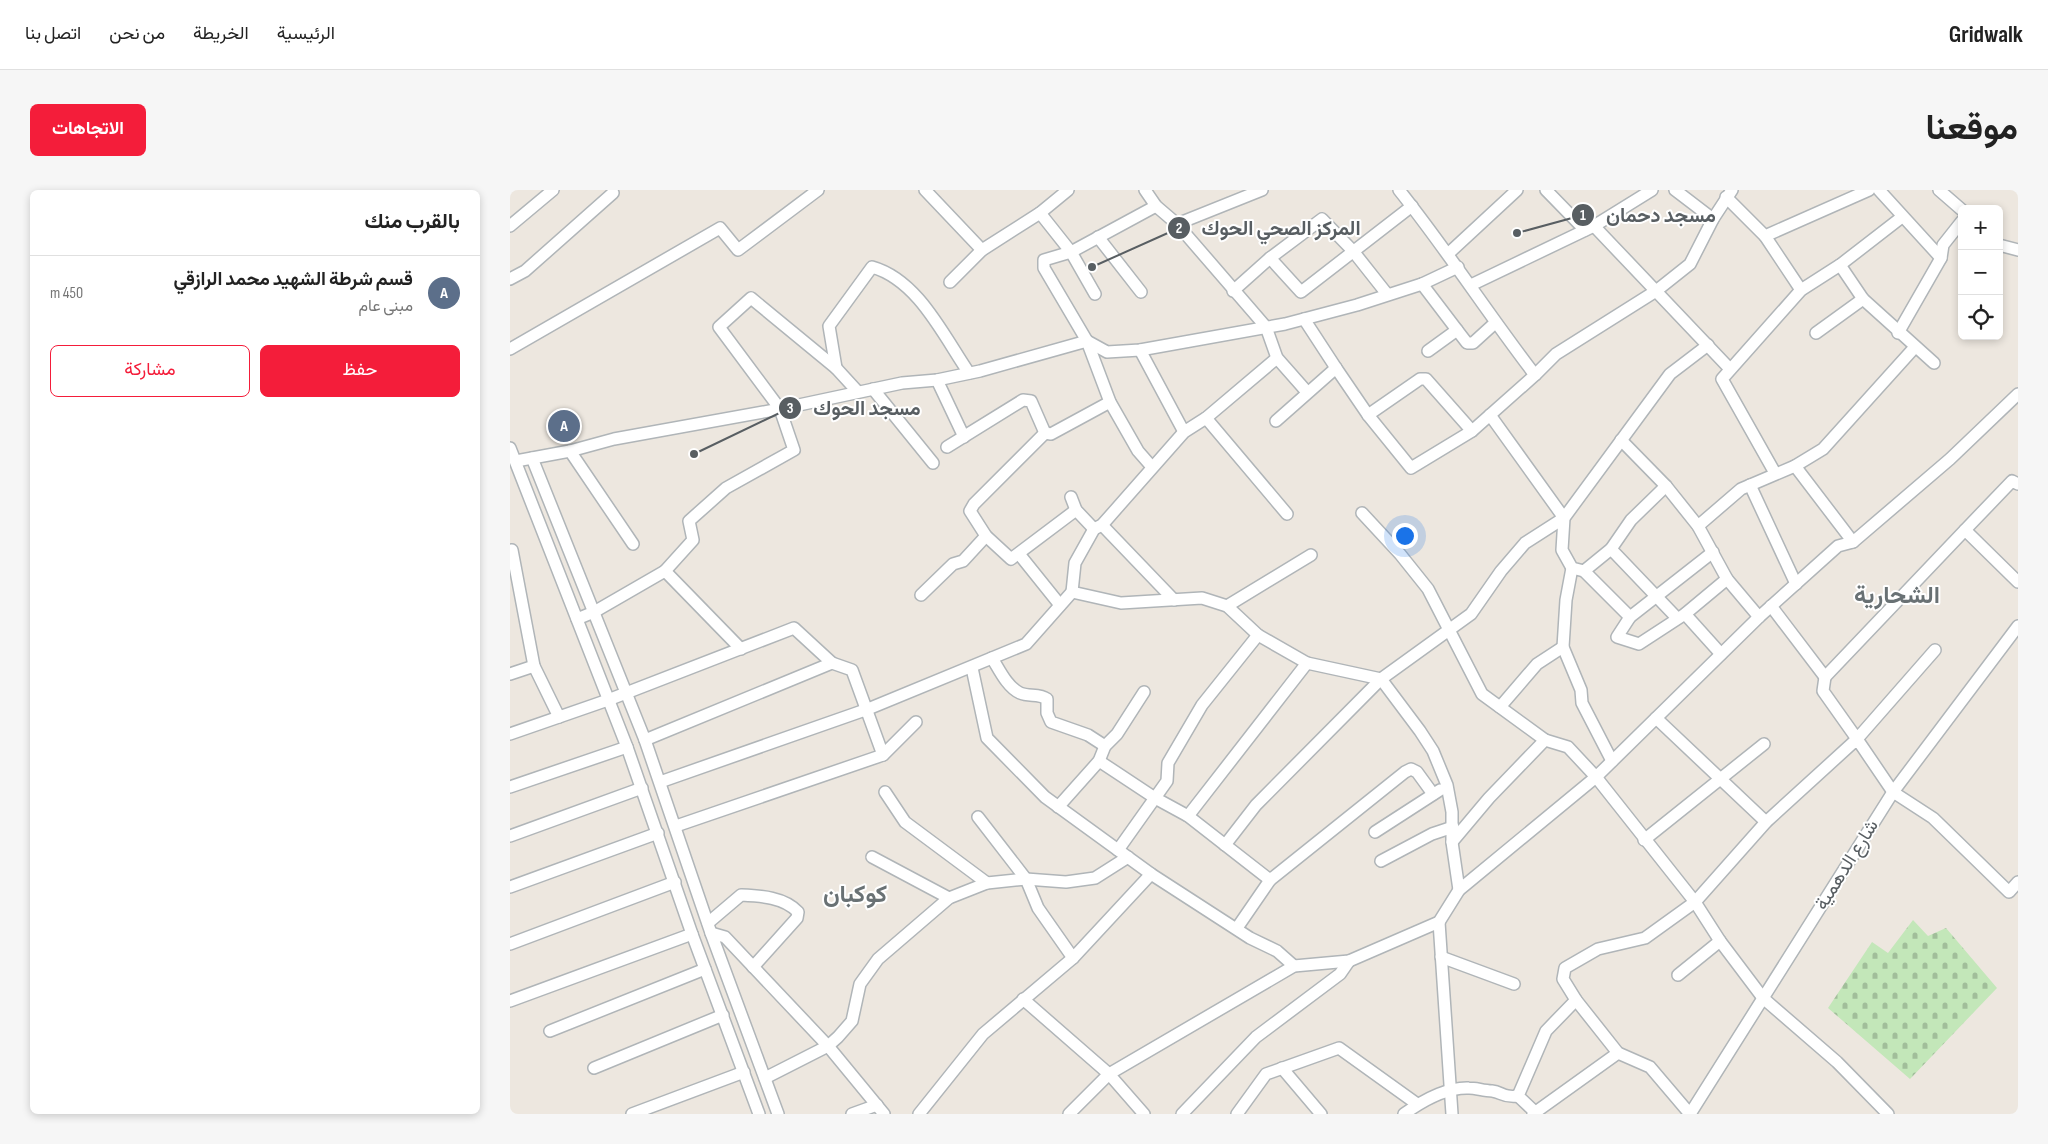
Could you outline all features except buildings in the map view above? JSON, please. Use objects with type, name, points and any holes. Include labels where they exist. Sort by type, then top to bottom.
[{"type":"street","points":[[510,226],[553,190]]},
{"type":"street","points":[[510,349],[720,228],[738,250],[818,190]]},
{"type":"street","points":[[925,190],[982,250]]},
{"type":"street","points":[[950,282],[982,250],[1040,213],[1068,190]]},
{"type":"street","points":[[1144,190],[1156,206],[1177,224],[1266,327],[1277,358],[1307,392]]},
{"type":"street","points":[[1177,224],[1262,190]]},
{"type":"street","points":[[1399,190],[1448,253],[1495,323],[1535,376]]},
{"type":"street","points":[[1448,253],[1517,190]]},
{"type":"street","points":[[1546,190],[1656,291],[1730,369]]},
{"type":"street","points":[[1470,285],[1589,228],[1652,190]]},
{"type":"street","points":[[1675,190],[1712,219]]},
{"type":"street","points":[[1765,236],[1868,190]]},
{"type":"street","points":[[1879,190],[1941,258]]},
{"type":"street","points":[[1939,190],[1958,207]]},
{"type":"street","points":[[510,279],[526,271],[613,193]]},
{"type":"street","points":[[1304,319],[1368,415],[1411,468],[1472,431],[1535,376],[1556,354],[1656,291],[1690,264],[1712,219],[1729,193],[1765,236],[1801,290]]},
{"type":"street","points":[[1152,467],[1138,451],[1110,402],[1087,341],[1044,268],[1044,260],[1071,252],[1156,206]]},
{"type":"street","points":[[1270,258],[1301,292],[1412,206]]},
{"type":"street","points":[[1040,213],[1071,252],[1095,294]]},
{"type":"street","points":[[1774,473],[1722,378],[1801,290],[1840,264],[1902,217]]},
{"type":"street","points":[[1234,291],[1270,258],[1322,219],[1353,251],[1388,294]]},
{"type":"street","points":[[1898,333],[1941,258],[1944,245],[1958,226]]},
{"type":"street","points":[[1098,237],[1141,292]]},
{"type":"street","points":[[2003,246],[2018,250]]},
{"type":"street","points":[[1840,264],[1863,299],[1898,333],[1934,363]]},
{"type":"street","points":[[836,368],[829,326],[872,267],[886,271],[918,298],[969,373]]},
{"type":"street","points":[[516,461],[570,451],[614,439],[780,409],[872,389],[937,380],[1087,341],[1107,352],[1140,350],[1266,327],[1357,305],[1422,284],[1458,267]]},
{"type":"street","points":[[1422,284],[1467,343],[1473,343],[1495,323]]},
{"type":"street","points":[[577,619],[594,612],[665,571],[693,540],[689,521],[726,488],[794,450],[780,409],[719,327],[751,298],[836,368],[858,392]]},
{"type":"street","points":[[1816,333],[1863,299]]},
{"type":"street","points":[[1428,351],[1457,330]]},
{"type":"street","points":[[1225,844],[1256,805],[1381,679],[1471,614],[1501,571],[1525,543],[1564,518],[1591,484],[1670,374],[1708,345]]},
{"type":"street","points":[[1698,526],[1741,489],[1774,473],[1795,466],[1823,449],[1915,347]]},
{"type":"street","points":[[1140,350],[1184,432]]},
{"type":"street","points":[[660,782],[868,710],[1026,644],[1072,592],[1075,563],[1098,527],[1184,432],[1206,418],[1277,358]]},
{"type":"street","points":[[1276,421],[1336,368]]},
{"type":"street","points":[[1368,415],[1420,379],[1426,379],[1472,431]]},
{"type":"street","points":[[937,380],[964,437]]},
{"type":"street","points":[[872,389],[932,463]]},
{"type":"street","points":[[1069,1114],[1109,1074],[1294,966],[1348,961],[1439,922],[1460,890],[1596,776],[1771,606],[1838,546],[1853,542],[1950,459],[2018,394]]},
{"type":"street","points":[[947,448],[1023,400],[1031,401],[1045,433]]},
{"type":"street","points":[[1045,433],[1051,434],[1110,402]]},
{"type":"street","points":[[1490,415],[1564,518],[1562,550],[1572,568],[1566,600],[1563,647],[1581,690],[1582,703],[1612,761]]},
{"type":"street","points":[[1206,418],[1287,514]]},
{"type":"street","points":[[1045,433],[974,504],[970,511],[986,536],[1011,559],[1076,510]]},
{"type":"street","points":[[1621,440],[1666,486],[1698,526],[1727,579],[1759,617]]},
{"type":"street","points":[[510,448],[627,747],[692,934],[759,1114]]},
{"type":"street","points":[[570,451],[634,544]]},
{"type":"street","points":[[532,458],[645,740],[710,928],[778,1114]]},
{"type":"street","points":[[1795,466],[1853,542]]},
{"type":"street","points":[[2018,484],[2012,482],[1825,677],[1823,691],[1893,792],[1933,818],[2009,892],[2018,882]]},
{"type":"street","points":[[1750,485],[1796,584]]},
{"type":"street","points":[[1584,571],[1611,549],[1631,520],[1666,486]]},
{"type":"street","points":[[1071,497],[1076,510],[1098,527],[1174,600]]},
{"type":"street","points":[[1362,513],[1400,554],[1428,589],[1482,694],[1546,740],[1568,748],[1596,776],[1644,840],[1695,902],[1720,941],[1763,998],[1837,1062],[1888,1114]]},
{"type":"street","points":[[1965,530],[2018,582]]},
{"type":"street","points":[[921,595],[953,564],[963,561],[986,536]]},
{"type":"street","points":[[1611,549],[1656,595],[1721,654]]},
{"type":"street","points":[[512,550],[534,666],[559,717]]},
{"type":"street","points":[[1713,552],[1630,617],[1617,637],[1639,644],[1681,616],[1727,579]]},
{"type":"street","points":[[1019,554],[1060,605]]},
{"type":"street","points":[[1227,606],[1310,555]]},
{"type":"street","points":[[1572,568],[1584,571],[1630,617]]},
{"type":"street","points":[[665,571],[741,649]]},
{"type":"street","points":[[1072,592],[1122,603],[1202,598],[1227,606],[1258,635],[1307,663],[1381,679],[1420,731],[1432,751],[1447,785],[1453,827],[1452,842],[1460,890]]},
{"type":"street","points":[[1771,606],[1825,677]]},
{"type":"street","name":"شارع الدهمية","points":[[1690,1114],[1893,792],[2018,626]]},
{"type":"street","points":[[510,734],[627,693],[794,628],[832,663],[852,670],[883,755]]},
{"type":"street","points":[[1118,850],[1167,782],[1168,763],[1202,705],[1258,635]]},
{"type":"street","points":[[1500,707],[1537,664],[1563,647]]},
{"type":"street","points":[[1690,1114],[1650,1067],[1618,1053],[1576,1000],[1563,979],[1564,968],[1598,949],[1645,938],[1695,902],[1766,822],[1857,740],[1935,650]]},
{"type":"street","points":[[992,658],[1011,687],[1020,693],[1042,696],[1047,699],[1047,713],[1052,722],[1088,735],[1106,746]]},
{"type":"street","points":[[645,740],[832,663]]},
{"type":"street","points":[[1188,816],[1307,663]]},
{"type":"street","points":[[510,674],[534,666]]},
{"type":"street","points":[[972,668],[987,738],[1045,797],[1151,874],[1250,938],[1276,951],[1294,966]]},
{"type":"street","points":[[1058,808],[1099,761],[1106,746],[1118,734],[1144,692]]},
{"type":"street","points":[[1656,718],[1766,822]]},
{"type":"street","points":[[676,826],[883,755],[916,722]]},
{"type":"street","points":[[1452,842],[1489,798],[1546,740]]},
{"type":"street","points":[[1644,840],[1764,744]]},
{"type":"street","points":[[510,787],[627,747]]},
{"type":"street","points":[[1099,761],[1155,798],[1188,816],[1270,880]]},
{"type":"street","points":[[1237,928],[1270,880],[1405,772],[1411,770],[1417,772],[1434,794]]},
{"type":"street","points":[[1375,832],[1447,785]]},
{"type":"street","points":[[510,836],[642,788]]},
{"type":"street","points":[[885,792],[905,822],[987,883]]},
{"type":"street","points":[[978,816],[1026,879],[1038,908],[1073,958]]},
{"type":"street","points":[[1381,861],[1432,834],[1453,827]]},
{"type":"street","points":[[510,887],[658,833]]},
{"type":"street","points":[[872,856],[949,898]]},
{"type":"street","points":[[765,1078],[828,1046],[852,1021],[860,984],[878,959],[949,898],[987,883],[1026,879],[1066,882],[1095,878],[1128,857]]},
{"type":"street","points":[[919,1114],[983,1034],[1022,999],[1073,958],[1151,874]]},
{"type":"street","points":[[510,944],[675,882]]},
{"type":"street","points":[[710,928],[741,895],[767,897],[791,905],[798,912],[797,918],[753,967]]},
{"type":"street","points":[[1439,922],[1452,1114]]},
{"type":"street","points":[[710,928],[725,937],[828,1046],[884,1114]]},
{"type":"street","points":[[510,1001],[692,934]]},
{"type":"street","points":[[1678,975],[1720,941]]},
{"type":"street","points":[[1441,956],[1514,984]]},
{"type":"street","points":[[1182,1114],[1256,1037],[1340,974],[1348,961]]},
{"type":"street","points":[[550,1031],[706,969]]},
{"type":"street","points":[[1022,999],[1109,1074],[1144,1114]]},
{"type":"street","points":[[1518,1096],[1546,1031],[1576,1000]]},
{"type":"street","points":[[594,1068],[723,1015]]},
{"type":"street","points":[[1237,1114],[1266,1074],[1339,1048],[1417,1104]]},
{"type":"street","points":[[1518,1096],[1534,1113],[1618,1053]]},
{"type":"street","points":[[1282,1068],[1320,1114]]},
{"type":"street","points":[[632,1114],[744,1072]]},
{"type":"street","points":[[1404,1114],[1417,1104],[1450,1090],[1468,1088],[1493,1091],[1507,1098],[1518,1096]]},
{"type":"street","points":[[852,1114],[877,1104]]},
{"type":"green space","points":[[1913,920],[1928,936],[1946,928],[1997,988],[1910,1079],[1828,1008],[1872,942],[1888,953]]},
{"type":"place","name":"مسجد دحمان","points":[[1517,233]]},
{"type":"place","name":"المركز الصحي الحوك","points":[[1092,267]]},
{"type":"place","name":"قسم شرطة الشهيد محمد الرازقي","points":[[564,426]]},
{"type":"place","name":"مسجد الحوك","points":[[694,454]]},
{"type":"district","name":"الشحارية","points":[[1897,595]]},
{"type":"district","name":"كوكبان","points":[[855,894]]}]
